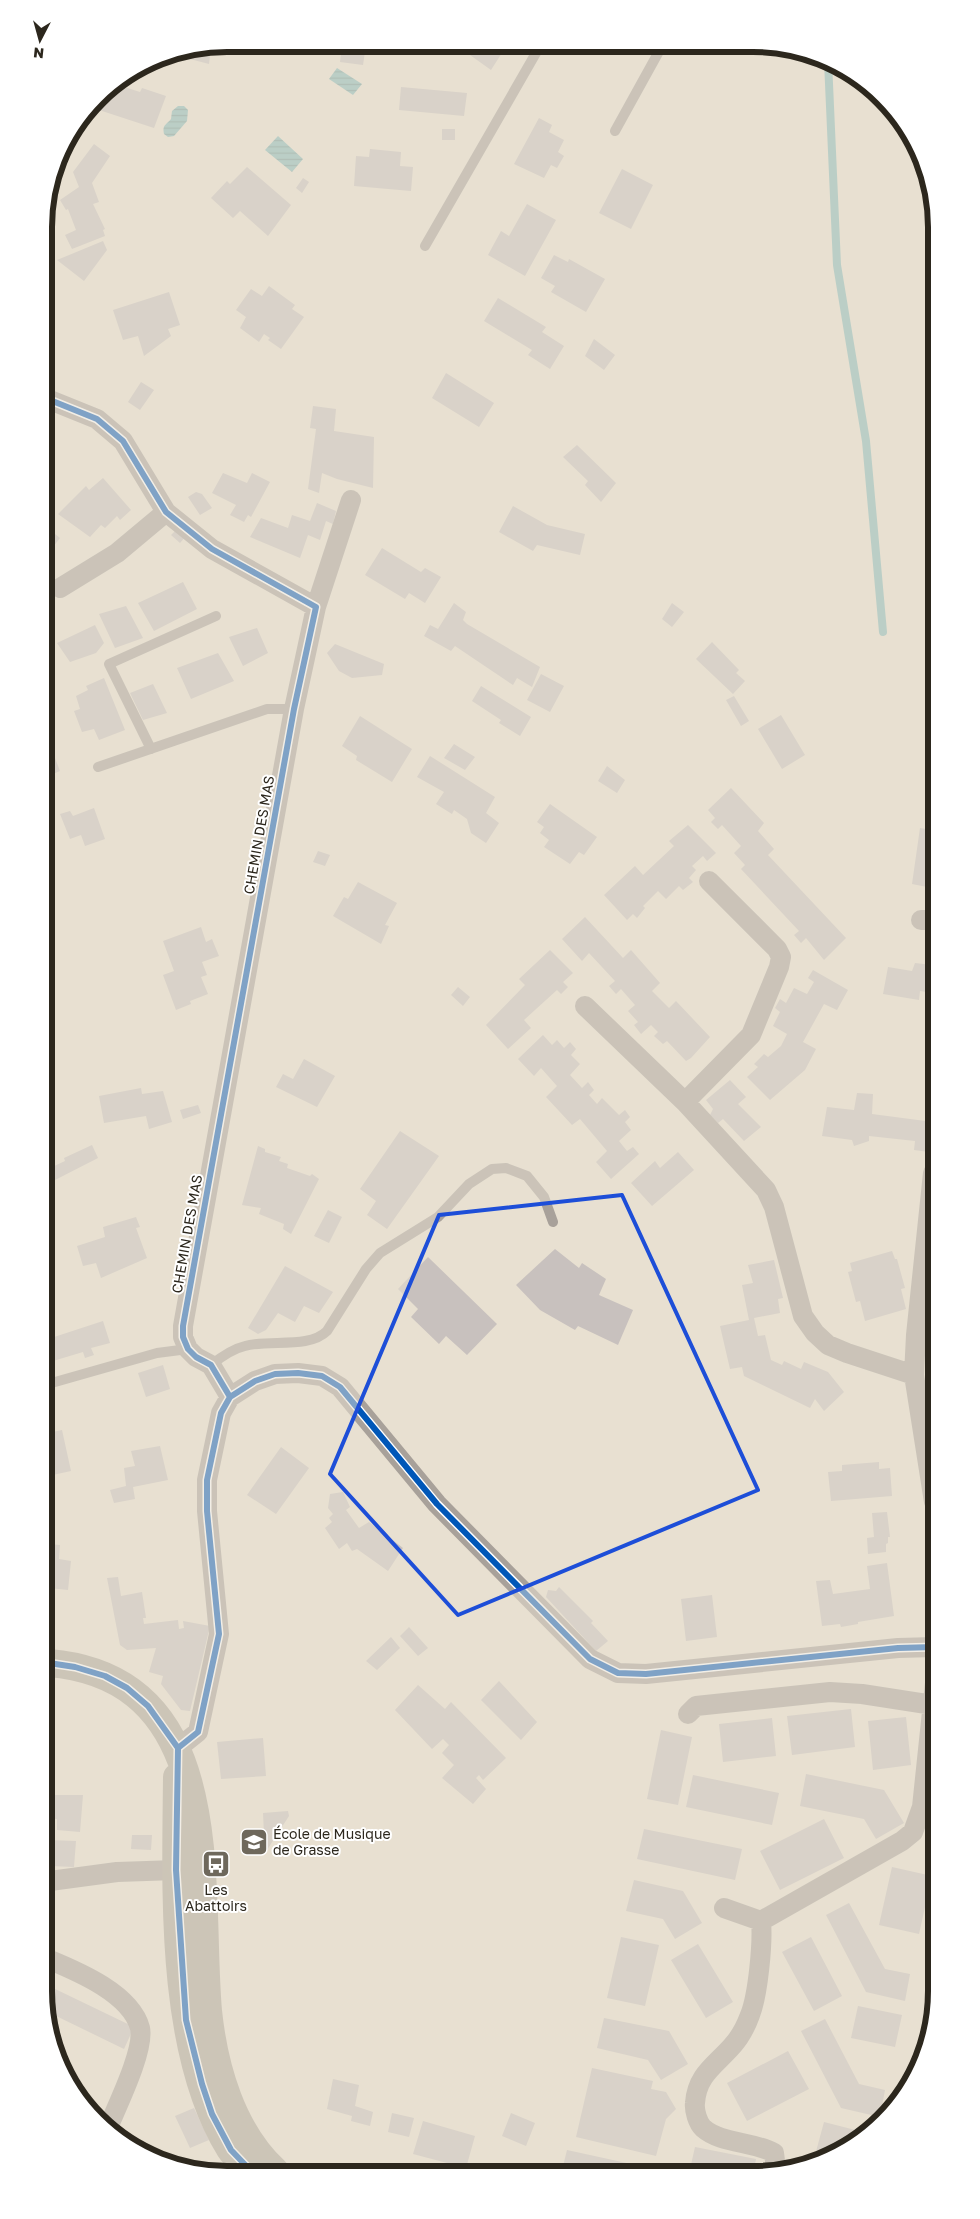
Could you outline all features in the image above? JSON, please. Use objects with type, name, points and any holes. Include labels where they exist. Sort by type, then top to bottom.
[{"type":"main road","points":[[52,1663],[75,1667],[98,1674],[127,1688],[148,1706],[178,1748],[190,1782],[197,1817],[208,2011],[214,2046],[230,2102],[247,2138],[271,2166]]},
{"type":"main road","points":[[178,1748],[176,1870],[186,2020],[193,2052],[212,2114],[231,2150],[246,2166]]},
{"type":"main road","points":[[176,1870],[189,1876],[195,1975],[201,1998],[208,2011]]},
{"type":"street","points":[[53,401],[97,418],[123,441],[166,512],[212,549],[316,607]]},
{"type":"street","name":"CHEMIN DES MAS","points":[[188,1349],[183,1337],[183,1326],[294,709],[316,607],[351,500]]},
{"type":"street","points":[[60,588],[117,553],[166,512]]},
{"type":"street","points":[[685,1102],[750,1035],[776,976],[781,957],[777,949],[709,882]]},
{"type":"street","points":[[585,1006],[685,1102],[766,1190],[774,1207],[804,1316],[814,1333],[828,1345],[847,1353],[914,1375]]},
{"type":"street","points":[[927,1226],[916,1335],[914,1375],[927,1459]]},
{"type":"street","points":[[188,1349],[196,1357],[211,1365],[230,1397]]},
{"type":"street","points":[[178,1748],[198,1732],[219,1634],[207,1511],[207,1480],[219,1420],[230,1397],[255,1381],[276,1374],[298,1373],[322,1376],[340,1387],[437,1504],[477,1546],[590,1659],[618,1673],[646,1674],[898,1648],[927,1647]]},
{"type":"street","points":[[688,1714],[696,1706],[830,1692],[862,1694],[927,1704]]},
{"type":"street","points":[[724,1908],[761,1921],[902,1841],[913,1832],[922,1807],[927,1759]]},
{"type":"street","points":[[52,1881],[117,1872],[176,1870]]},
{"type":"street","points":[[761,1921],[763,1942],[751,2012],[743,2031],[732,2046],[701,2078],[695,2093],[694,2110],[701,2126],[712,2134],[762,2146],[774,2153],[775,2165]]},
{"type":"street","points":[[52,1961],[114,1991],[130,2011],[140,2028],[138,2052],[111,2121]]},
{"type":"lane","points":[[425,246],[537,52]]},
{"type":"lane","points":[[615,131],[659,52]]},
{"type":"lane","points":[[151,749],[109,664],[216,616]]},
{"type":"lane","points":[[98,767],[267,709],[294,709]]},
{"type":"lane","points":[[211,1365],[228,1353],[244,1346],[267,1342],[308,1342],[320,1338],[327,1332],[366,1269],[380,1253],[438,1216],[469,1184],[492,1169],[506,1168],[527,1176],[544,1197],[553,1222]]},
{"type":"lane","points":[[52,1383],[157,1353],[188,1349]]},
{"type":"highlighted area","points":[[622,1195],[758,1490],[458,1615],[330,1474],[439,1215]]},
{"type":"water","points":[[337,68],[362,84],[353,95],[329,79]]},
{"type":"water","points":[[178,106],[184,106],[188,110],[187,121],[174,136],[168,137],[164,134],[164,127],[171,119],[172,111]]},
{"type":"water","points":[[278,136],[303,159],[292,172],[265,150]]},
{"type":"building","points":[[341,52],[365,52],[363,65],[340,62]]},
{"type":"building","points":[[469,52],[503,52],[491,70],[470,55],[471,53]]},
{"type":"building","points":[[210,54],[209,64],[190,59],[193,56]]},
{"type":"building","points":[[124,87],[140,92],[142,88],[166,96],[154,128],[99,110]]},
{"type":"building","points":[[401,87],[467,93],[464,116],[399,110]]},
{"type":"building","points":[[539,118],[552,125],[549,132],[564,140],[558,152],[564,156],[557,168],[551,165],[544,178],[514,164]]},
{"type":"building","points":[[442,129],[455,129],[455,140],[442,140]]},
{"type":"building","points":[[94,144],[110,156],[92,183],[99,202],[93,204],[105,229],[103,230],[105,236],[72,249],[65,235],[76,230],[68,209],[66,210],[60,200],[79,187],[73,172]]},
{"type":"building","points":[[370,149],[401,152],[400,166],[413,167],[411,191],[354,186],[356,156],[369,157]]},
{"type":"building","points":[[247,167],[291,205],[268,236],[240,211],[233,218],[211,198],[227,181],[230,184]]},
{"type":"building","points":[[622,169],[653,185],[631,229],[599,213]]},
{"type":"building","points":[[303,178],[309,182],[302,193],[296,188]]},
{"type":"building","points":[[527,204],[556,220],[525,276],[488,255],[501,231],[509,236]]},
{"type":"building","points":[[103,241],[107,250],[84,281],[57,260]]},
{"type":"building","points":[[554,255],[568,262],[569,259],[605,279],[586,312],[551,292],[555,286],[541,278]]},
{"type":"building","points":[[269,286],[295,305],[292,309],[304,317],[281,349],[268,340],[270,338],[264,334],[259,342],[240,328],[246,317],[236,310],[251,289],[262,296]]},
{"type":"building","points":[[169,292],[180,325],[168,329],[171,336],[144,356],[138,336],[123,340],[113,310]]},
{"type":"building","points":[[498,298],[546,327],[542,332],[564,346],[550,369],[528,355],[532,350],[484,321]]},
{"type":"building","points":[[594,339],[615,355],[604,370],[585,356]]},
{"type":"building","points":[[446,373],[494,403],[479,427],[432,398]]},
{"type":"building","points":[[141,382],[154,390],[140,410],[128,402]]},
{"type":"building","points":[[313,406],[336,409],[334,431],[374,437],[373,488],[337,479],[322,473],[319,493],[308,489],[316,429],[310,428]]},
{"type":"building","points":[[577,445],[616,483],[601,502],[585,485],[588,481],[563,457]]},
{"type":"building","points":[[223,473],[247,483],[252,473],[270,482],[251,517],[248,515],[244,522],[230,515],[236,505],[212,493]]},
{"type":"building","points":[[103,478],[131,510],[120,520],[117,516],[105,528],[101,525],[90,537],[58,514],[86,486],[89,490]]},
{"type":"building","points":[[196,492],[202,494],[212,508],[200,515],[188,497]]},
{"type":"building","points":[[317,503],[336,511],[333,524],[326,521],[320,540],[308,535],[300,558],[250,537],[261,518],[288,528],[292,515],[310,521]]},
{"type":"building","points":[[513,506],[547,525],[585,534],[580,555],[537,545],[533,551],[499,532]]},
{"type":"building","points":[[177,529],[186,536],[180,543],[171,535]]},
{"type":"building","points":[[53,532],[60,538],[53,547]]},
{"type":"building","points":[[382,548],[421,572],[425,568],[441,577],[425,603],[409,593],[405,599],[365,575]]},
{"type":"building","points":[[183,582],[197,609],[154,631],[138,603]]},
{"type":"building","points":[[454,603],[466,612],[463,620],[467,624],[540,667],[532,687],[517,678],[513,685],[455,646],[451,651],[424,636],[430,625],[438,629]]},
{"type":"building","points":[[672,603],[684,612],[672,627],[662,619]]},
{"type":"building","points":[[126,606],[143,638],[115,648],[99,614]]},
{"type":"building","points":[[95,625],[104,643],[96,653],[70,662],[57,643]]},
{"type":"building","points":[[257,628],[268,653],[243,666],[229,637]]},
{"type":"building","points":[[712,642],[739,670],[736,673],[745,681],[733,694],[696,659]]},
{"type":"building","points":[[335,644],[384,664],[382,675],[352,678],[339,671],[327,653]]},
{"type":"building","points":[[218,653],[234,681],[191,699],[177,668]]},
{"type":"building","points":[[541,674],[564,686],[550,712],[527,700]]},
{"type":"building","points":[[104,678],[125,730],[99,740],[94,729],[82,732],[74,711],[80,709],[76,696],[88,690],[86,686]]},
{"type":"building","points":[[153,684],[167,713],[143,720],[130,693]]},
{"type":"building","points":[[481,686],[531,717],[520,736],[499,723],[501,720],[472,701]]},
{"type":"building","points":[[734,696],[749,721],[741,726],[726,700]]},
{"type":"building","points":[[781,715],[805,755],[782,769],[758,729]]},
{"type":"building","points":[[360,716],[412,749],[392,782],[356,760],[357,756],[342,746]]},
{"type":"building","points":[[454,744],[475,757],[465,770],[444,758]]},
{"type":"building","points":[[53,752],[60,771],[53,774]]},
{"type":"building","points":[[430,756],[495,797],[486,813],[499,823],[486,843],[471,833],[467,819],[454,810],[452,814],[436,804],[444,792],[417,777]]},
{"type":"building","points":[[607,766],[625,780],[617,793],[598,781]]},
{"type":"building","points":[[731,788],[764,823],[758,831],[774,849],[768,855],[846,938],[824,960],[806,938],[801,943],[794,935],[799,931],[741,869],[745,865],[734,853],[741,846],[722,825],[718,829],[711,822],[715,818],[708,810]]},
{"type":"building","points":[[550,804],[597,837],[584,855],[579,852],[570,864],[544,847],[549,840],[540,833],[544,827],[537,822]]},
{"type":"building","points":[[94,808],[105,839],[85,846],[81,835],[70,839],[60,814],[70,811],[73,816]]},
{"type":"building","points":[[688,825],[716,853],[707,861],[703,856],[692,866],[696,870],[689,878],[693,882],[683,890],[679,886],[666,899],[658,891],[643,906],[645,908],[637,918],[633,914],[627,920],[604,895],[635,866],[643,875],[674,846],[669,841]]},
{"type":"building","points":[[920,828],[928,829],[928,887],[912,884]]},
{"type":"building","points":[[318,851],[330,855],[325,866],[313,862]]},
{"type":"building","points":[[358,882],[397,903],[385,925],[389,926],[381,944],[333,916],[344,897],[348,899]]},
{"type":"building","points":[[585,917],[623,958],[631,950],[660,983],[652,991],[669,1008],[676,1001],[710,1037],[691,1058],[686,1061],[667,1041],[663,1044],[654,1036],[658,1032],[651,1025],[641,1034],[634,1025],[638,1022],[628,1011],[635,1005],[621,989],[616,994],[609,986],[615,981],[589,953],[582,961],[562,939]]},
{"type":"building","points":[[201,927],[206,942],[212,939],[219,956],[202,962],[207,975],[201,977],[208,994],[190,1001],[191,1004],[176,1010],[163,975],[174,971],[163,941]]},
{"type":"building","points":[[550,950],[573,973],[563,982],[568,987],[561,994],[557,990],[524,1020],[531,1028],[508,1049],[486,1025],[525,985],[519,979]]},
{"type":"building","points":[[915,963],[928,964],[928,992],[920,991],[919,1000],[883,994],[888,967],[912,971]]},
{"type":"building","points":[[813,970],[848,990],[837,1010],[824,1004],[803,1042],[816,1049],[805,1070],[770,1100],[747,1077],[758,1067],[754,1064],[764,1054],[768,1057],[781,1046],[787,1034],[773,1026],[780,1012],[775,1008],[780,999],[786,1003],[794,988],[807,994],[814,982],[808,978]]},
{"type":"building","points":[[458,987],[470,997],[463,1006],[451,995]]},
{"type":"building","points":[[543,1035],[552,1045],[557,1040],[564,1048],[570,1042],[576,1049],[571,1055],[580,1064],[570,1075],[582,1088],[588,1082],[594,1090],[589,1095],[597,1104],[602,1098],[619,1115],[625,1110],[630,1117],[625,1122],[631,1130],[619,1141],[627,1151],[633,1147],[639,1154],[611,1179],[596,1162],[607,1151],[580,1119],[572,1125],[546,1097],[557,1086],[541,1068],[534,1076],[518,1059]]},
{"type":"building","points":[[304,1059],[335,1076],[317,1107],[276,1087],[283,1074],[293,1079]]},
{"type":"building","points":[[730,1080],[746,1097],[738,1104],[761,1127],[744,1141],[723,1119],[718,1123],[710,1115],[713,1109],[706,1100]]},
{"type":"building","points":[[141,1088],[142,1094],[163,1091],[172,1122],[149,1129],[146,1116],[104,1123],[99,1096]]},
{"type":"building","points":[[857,1093],[873,1094],[872,1114],[927,1121],[927,1152],[914,1150],[915,1141],[869,1136],[869,1141],[854,1146],[852,1140],[822,1136],[827,1107],[854,1110]]},
{"type":"building","points":[[198,1105],[201,1113],[183,1119],[180,1110]]},
{"type":"building","points":[[400,1131],[439,1156],[387,1229],[367,1215],[376,1201],[360,1189]]},
{"type":"building","points":[[92,1145],[98,1158],[55,1180],[52,1167],[65,1161],[64,1158]]},
{"type":"building","points":[[258,1146],[265,1149],[265,1152],[281,1157],[279,1161],[288,1164],[287,1168],[310,1176],[312,1174],[319,1179],[291,1234],[283,1229],[284,1224],[259,1214],[261,1208],[242,1205]]},
{"type":"building","points":[[678,1152],[694,1170],[652,1206],[631,1183],[655,1161],[660,1168]]},
{"type":"building","points":[[328,1210],[342,1217],[329,1243],[314,1236]]},
{"type":"building","points":[[136,1217],[140,1227],[136,1228],[147,1258],[101,1278],[96,1263],[83,1266],[77,1246],[105,1237],[103,1227]]},
{"type":"building","points":[[555,1249],[579,1268],[582,1263],[606,1279],[599,1295],[633,1310],[618,1345],[578,1326],[575,1330],[540,1310],[516,1285]]},
{"type":"building","points":[[892,1251],[895,1259],[897,1259],[905,1288],[901,1289],[906,1309],[865,1321],[860,1301],[856,1302],[848,1272],[852,1271],[850,1263]]},
{"type":"building","points":[[428,1257],[497,1324],[467,1355],[446,1336],[439,1344],[411,1317],[418,1309],[398,1289]]},
{"type":"building","points":[[774,1260],[783,1298],[778,1299],[780,1313],[754,1318],[758,1336],[765,1335],[771,1360],[782,1365],[784,1361],[801,1369],[804,1362],[828,1372],[844,1392],[824,1411],[815,1399],[810,1408],[744,1376],[742,1367],[730,1369],[720,1326],[749,1320],[742,1285],[753,1283],[748,1265]]},
{"type":"building","points":[[285,1266],[333,1292],[319,1313],[304,1306],[295,1322],[278,1313],[266,1330],[258,1334],[248,1328]]},
{"type":"building","points":[[103,1321],[110,1343],[91,1348],[94,1355],[85,1358],[83,1352],[53,1361],[52,1338]]},
{"type":"building","points":[[163,1365],[170,1389],[146,1397],[138,1373]]},
{"type":"building","points":[[62,1430],[71,1471],[52,1475],[52,1432]]},
{"type":"building","points":[[160,1446],[168,1480],[133,1487],[135,1499],[114,1503],[110,1490],[126,1486],[124,1468],[135,1466],[131,1451]]},
{"type":"building","points":[[281,1447],[309,1468],[276,1514],[247,1495]]},
{"type":"building","points":[[879,1462],[879,1469],[890,1468],[892,1496],[831,1501],[828,1472],[842,1471],[842,1465]]},
{"type":"building","points":[[343,1492],[350,1507],[346,1510],[359,1528],[369,1522],[403,1548],[388,1571],[357,1549],[352,1551],[347,1543],[339,1549],[325,1528],[332,1522],[329,1518],[333,1514],[328,1508],[330,1494]]},
{"type":"building","points":[[887,1512],[890,1537],[888,1537],[888,1543],[886,1544],[886,1552],[868,1554],[867,1538],[874,1537],[872,1513]]},
{"type":"building","points":[[52,1544],[60,1545],[59,1559],[71,1561],[68,1590],[52,1588]]},
{"type":"building","points":[[887,1563],[894,1616],[841,1627],[840,1624],[822,1626],[816,1581],[830,1580],[833,1594],[870,1589],[867,1566]]},
{"type":"building","points":[[118,1577],[121,1596],[142,1592],[146,1618],[143,1618],[144,1624],[178,1620],[179,1629],[184,1628],[183,1621],[210,1626],[190,1711],[181,1710],[161,1684],[163,1676],[149,1672],[156,1648],[127,1650],[120,1645],[107,1578]]},
{"type":"building","points":[[559,1587],[593,1621],[591,1623],[608,1641],[596,1651],[546,1597],[548,1590],[556,1591]]},
{"type":"building","points":[[712,1595],[717,1637],[686,1641],[681,1599]]},
{"type":"building","points":[[409,1627],[428,1648],[418,1656],[400,1636]]},
{"type":"building","points":[[391,1637],[400,1648],[377,1670],[366,1661]]},
{"type":"building","points":[[499,1681],[537,1722],[521,1740],[481,1700]]},
{"type":"building","points":[[418,1685],[445,1709],[451,1702],[506,1758],[483,1780],[479,1775],[476,1778],[486,1789],[473,1804],[442,1778],[454,1765],[442,1753],[449,1745],[443,1739],[432,1749],[395,1710]]},
{"type":"building","points":[[851,1709],[855,1747],[792,1755],[787,1716]]},
{"type":"building","points":[[906,1717],[911,1765],[873,1770],[868,1721]]},
{"type":"building","points":[[772,1718],[776,1756],[723,1762],[719,1724]]},
{"type":"building","points":[[661,1730],[692,1737],[678,1805],[647,1799]]},
{"type":"building","points":[[263,1738],[266,1776],[221,1779],[217,1742]]},
{"type":"building","points":[[806,1774],[884,1790],[904,1823],[876,1839],[864,1819],[800,1806]]},
{"type":"building","points":[[693,1775],[779,1793],[772,1825],[686,1807]]},
{"type":"building","points":[[52,1795],[83,1795],[80,1832],[57,1830],[57,1819],[52,1818]]},
{"type":"building","points":[[288,1811],[289,1816],[267,1850],[242,1851],[241,1836],[264,1834],[263,1813]]},
{"type":"building","points":[[824,1819],[844,1858],[780,1890],[760,1851]]},
{"type":"building","points":[[644,1829],[742,1849],[735,1880],[637,1859]]},
{"type":"building","points":[[132,1835],[152,1835],[151,1850],[131,1849]]},
{"type":"building","points":[[52,1840],[76,1841],[74,1867],[52,1866]]},
{"type":"building","points":[[892,1867],[927,1875],[927,1898],[919,1934],[879,1925]]},
{"type":"building","points":[[634,1880],[683,1891],[702,1923],[675,1939],[663,1919],[626,1911]]},
{"type":"building","points":[[849,1903],[885,1969],[910,1974],[905,2001],[866,1992],[826,1915]]},
{"type":"building","points":[[621,1937],[659,1945],[645,2006],[607,1998]]},
{"type":"building","points":[[811,1937],[842,1996],[814,2011],[782,1952]]},
{"type":"building","points":[[698,1944],[733,2002],[706,2018],[671,1960]]},
{"type":"building","points":[[52,1987],[134,2027],[124,2049],[54,2015]]},
{"type":"building","points":[[858,2006],[902,2015],[895,2047],[851,2038]]},
{"type":"building","points":[[604,2018],[669,2031],[688,2064],[661,2080],[648,2060],[597,2048]]},
{"type":"building","points":[[825,2019],[859,2084],[885,2090],[881,2110],[875,2116],[841,2108],[801,2031]]},
{"type":"building","points":[[788,2051],[809,2089],[747,2121],[727,2083]]},
{"type":"building","points":[[592,2068],[653,2081],[651,2089],[666,2092],[676,2109],[666,2119],[656,2156],[576,2137]]},
{"type":"building","points":[[333,2079],[359,2085],[355,2106],[373,2112],[370,2126],[351,2121],[352,2116],[327,2109]]},
{"type":"building","points":[[194,2108],[209,2140],[190,2148],[175,2116]]},
{"type":"building","points":[[392,2113],[414,2118],[409,2137],[388,2132]]},
{"type":"building","points":[[511,2113],[535,2123],[526,2146],[502,2136]]},
{"type":"building","points":[[423,2121],[475,2136],[467,2166],[458,2166],[413,2154]]},
{"type":"building","points":[[824,2122],[858,2131],[850,2137],[815,2154]]},
{"type":"building","points":[[695,2147],[756,2159],[755,2166],[691,2166]]},
{"type":"building","points":[[567,2150],[640,2166],[563,2166]]},
{"type":"waterway","points":[[828,70],[837,265],[866,441],[883,632]]},
{"type":"cycle path","points":[[53,401],[97,419],[123,441],[166,512],[212,549],[316,607],[294,709],[183,1326],[183,1337],[188,1349],[196,1357],[211,1365],[230,1397]]},
{"type":"cycle path","points":[[178,1748],[198,1732],[219,1634],[207,1511],[207,1480],[221,1413],[230,1397],[255,1381],[275,1374],[298,1373],[322,1376],[340,1387],[437,1504],[590,1659],[618,1673],[646,1674],[898,1648],[927,1647]]},
{"type":"cycle path","points":[[52,1663],[75,1667],[105,1676],[127,1688],[148,1706],[178,1748],[176,1870],[186,2020],[202,2084],[212,2114],[231,2150],[246,2166]]},
{"type":"place","name":"École de Musique de Grasse","points":[[254,1842]]},
{"type":"place","name":"Les Abattoirs","points":[[216,1864]]}]
